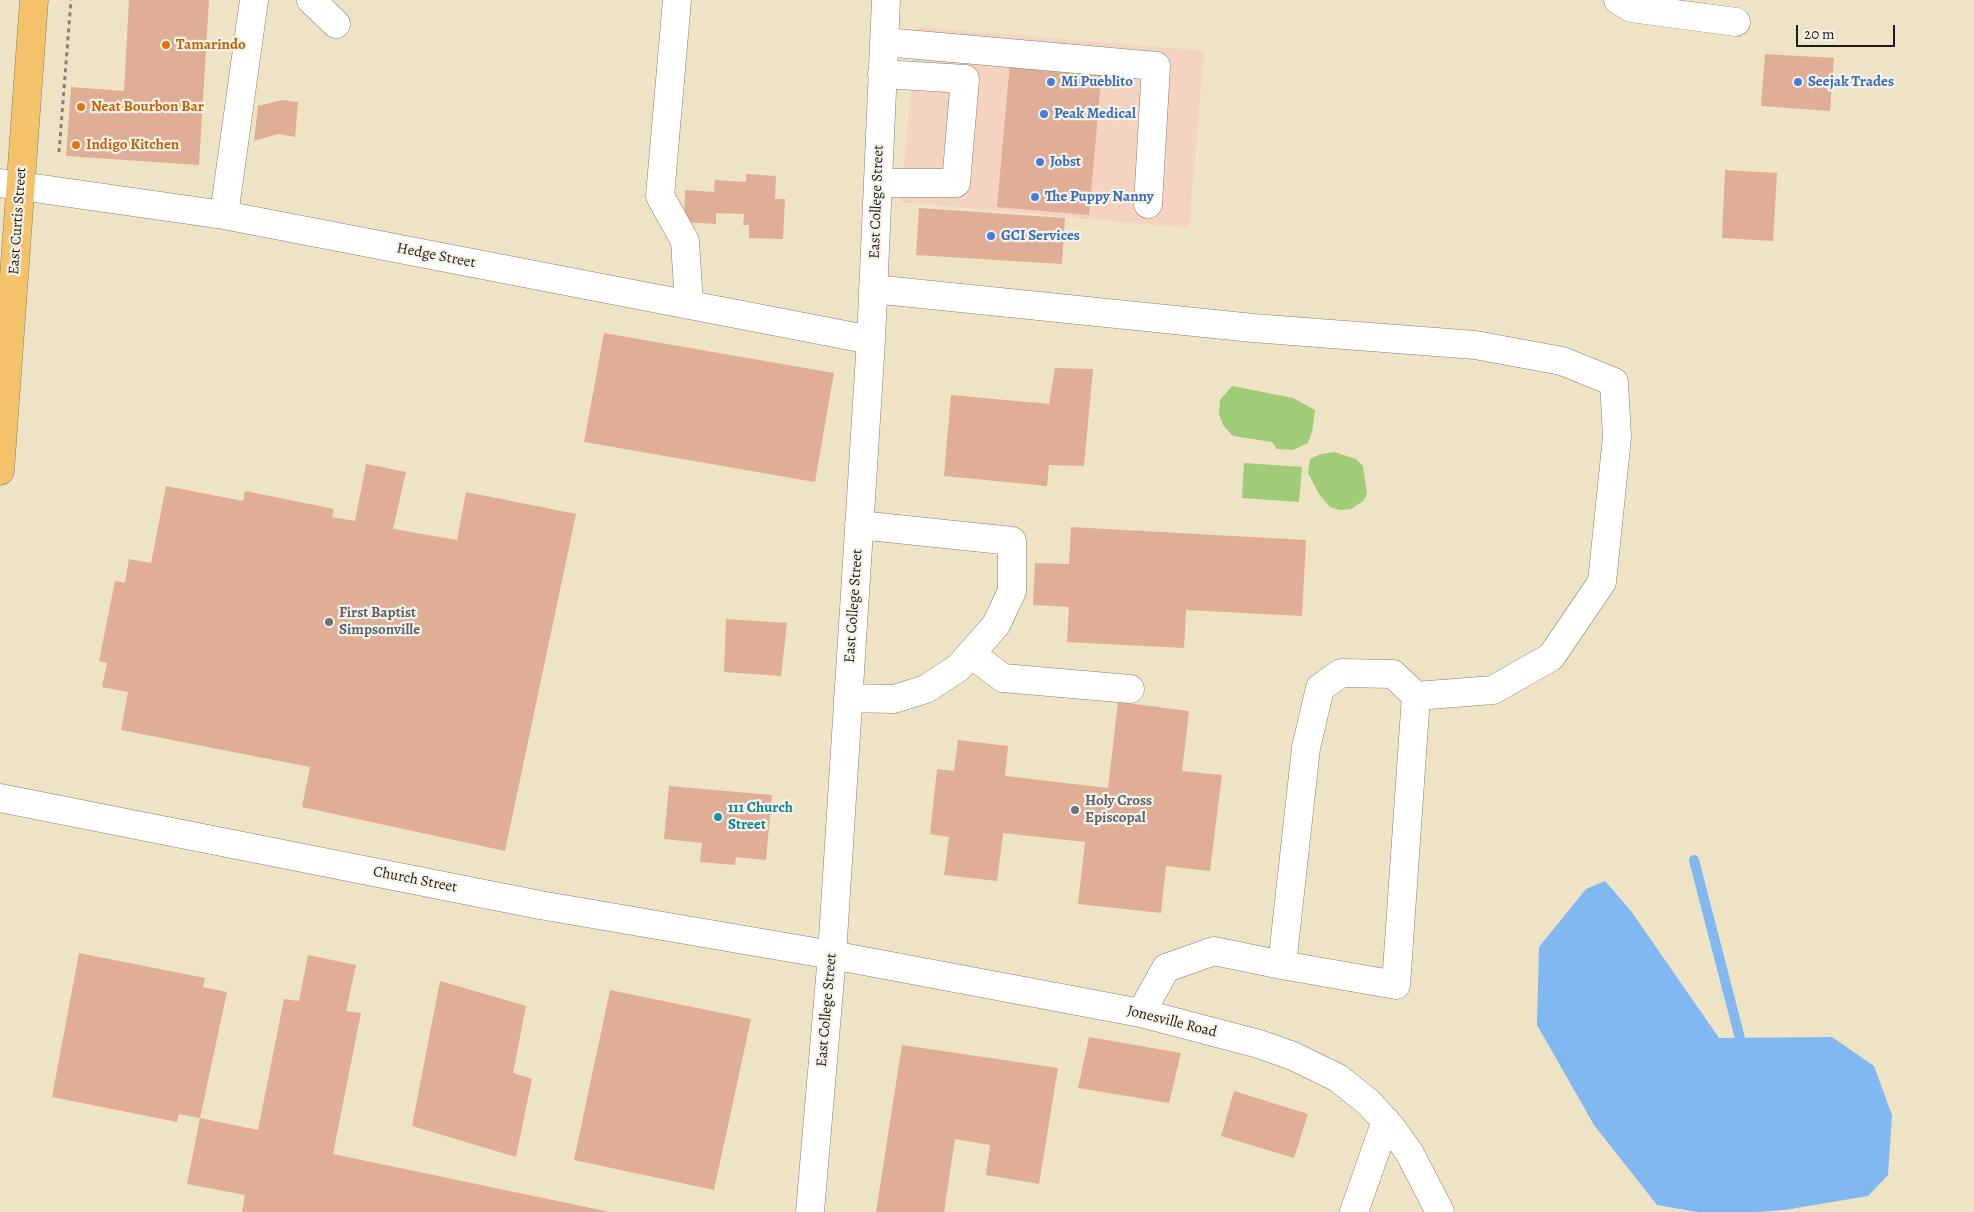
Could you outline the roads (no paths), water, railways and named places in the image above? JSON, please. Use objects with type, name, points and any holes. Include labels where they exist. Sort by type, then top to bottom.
[{"type":"main road","name":"East Curtis Street","points":[[0,471],[10,185],[34,0]]},
{"type":"street","points":[[224,215],[254,0]]},
{"type":"street","points":[[311,0],[336,24]]},
{"type":"street","points":[[677,0],[660,196],[685,241],[689,305]]},
{"type":"street","name":"East College Street","points":[[810,1212],[832,955],[871,340],[886,0]]},
{"type":"street","points":[[1618,0],[1631,8],[1736,22]]},
{"type":"street","points":[[884,42],[1156,66],[1148,204]]},
{"type":"street","points":[[878,184],[956,183],[965,79],[882,74]]},
{"type":"street","name":"Hedge Street","points":[[10,185],[224,215],[871,340]]},
{"type":"street","points":[[873,289],[1253,328],[1475,345],[1562,361],[1614,382],[1617,437],[1602,582],[1551,657],[1493,690],[1416,696],[1393,674],[1341,673],[1320,688],[1306,748],[1282,965]]},
{"type":"street","points":[[848,698],[894,699],[926,689],[958,668],[996,626],[1012,591],[1012,540],[859,524]]},
{"type":"street","points":[[971,654],[1003,678],[1130,689]]},
{"type":"street","points":[[1141,1013],[1166,968],[1214,951],[1282,965],[1396,984],[1416,696]]},
{"type":"street","name":"Church Street","points":[[0,798],[540,905],[832,955]]},
{"type":"street","name":"Jonesville Road","points":[[832,955],[1141,1013],[1259,1044],[1293,1056],[1338,1078],[1368,1102],[1386,1121],[1409,1152],[1440,1212]]},
{"type":"street","points":[[1354,1212],[1386,1121]]},
{"type":"water","points":[[1605,881],[1631,911],[1719,1038],[1832,1037],[1874,1066],[1892,1115],[1888,1175],[1868,1196],[1784,1210],[1758,1212],[1697,1212],[1657,1205],[1594,1125],[1537,1025],[1539,947],[1586,889]]},
{"type":"waterway","points":[[1694,860],[1743,1050]]},
{"type":"place","name":"Tamarindo","points":[[166,45]]},
{"type":"place","name":"Mi Pueblito","points":[[1051,82]]},
{"type":"place","name":"Seejak Trades","points":[[1798,82]]},
{"type":"place","name":"Neat Bourbon Bar","points":[[81,107]]},
{"type":"place","name":"Peak Medical","points":[[1044,114]]},
{"type":"place","name":"Indigo Kitchen","points":[[76,145]]},
{"type":"place","name":"Jobst","points":[[1040,162]]},
{"type":"place","name":"The Puppy Nanny","points":[[1035,197]]},
{"type":"place","name":"GCI Services","points":[[991,236]]},
{"type":"place","name":"First Baptist Simpsonville","points":[[329,622]]},
{"type":"place","name":"Holy Cross Episcopal","points":[[1075,810]]},
{"type":"place","name":"111 Church Street","points":[[718,817]]}]
